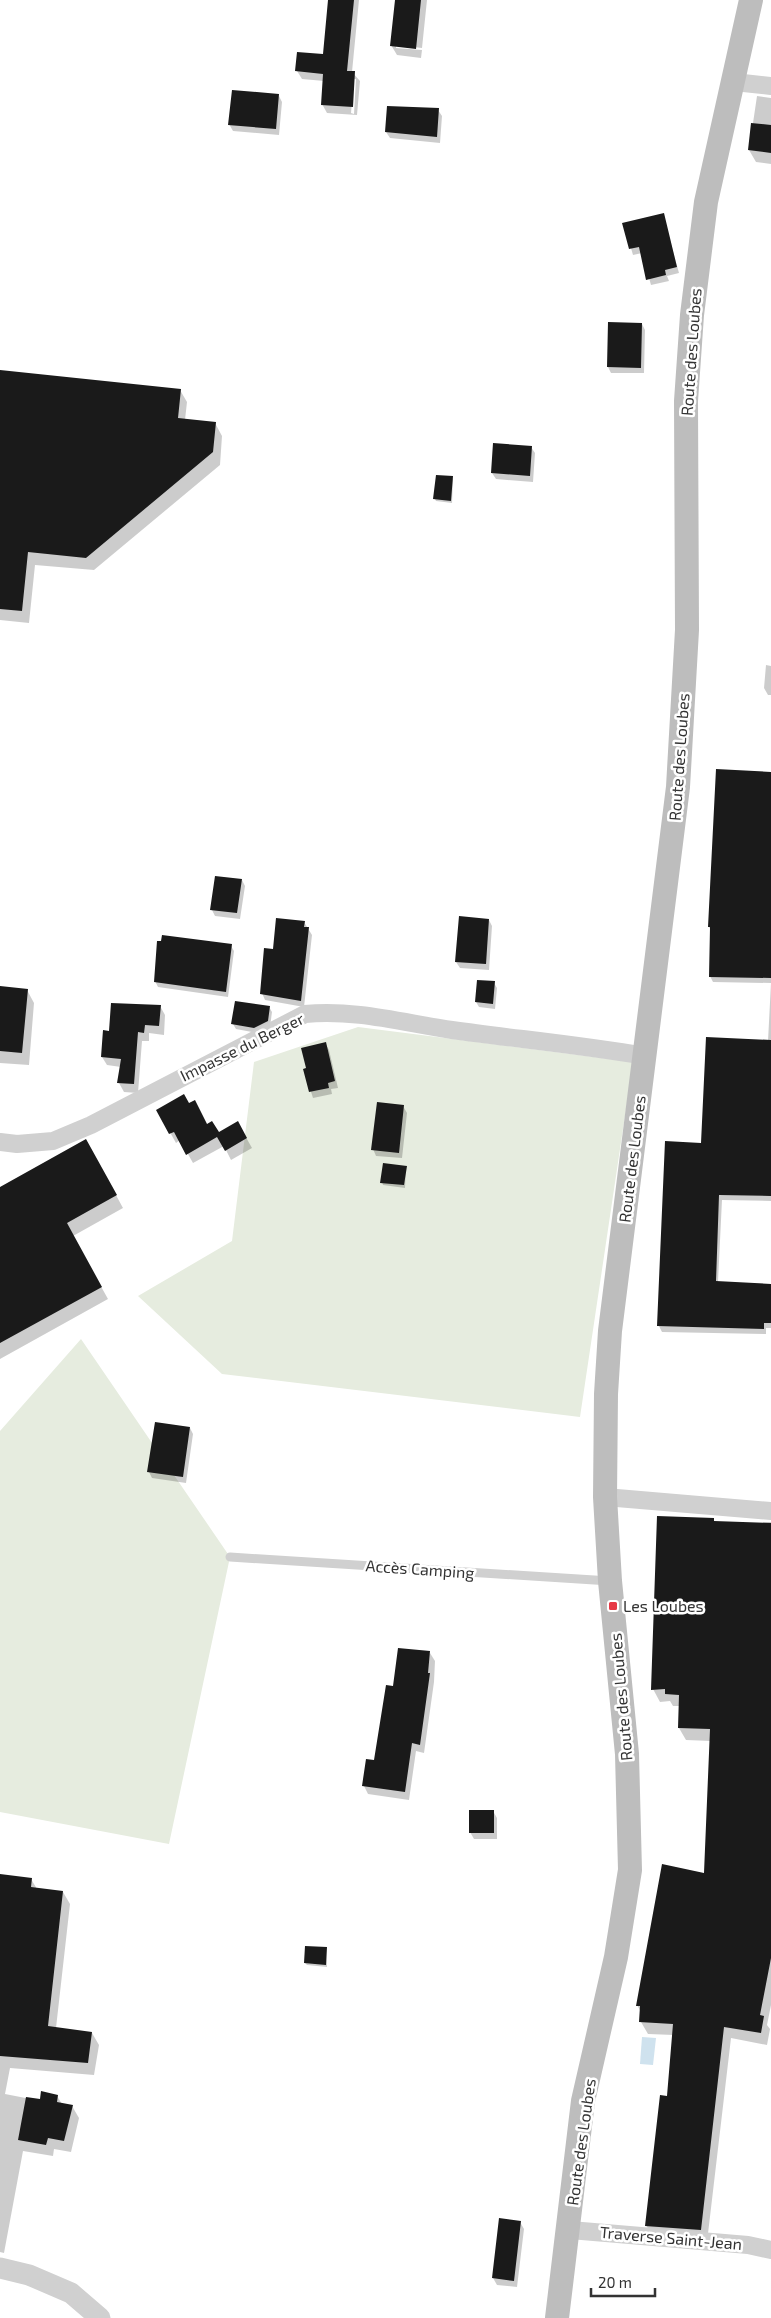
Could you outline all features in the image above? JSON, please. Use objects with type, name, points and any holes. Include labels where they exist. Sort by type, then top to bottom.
[{"type":"main road","name":"Route des Loubes","points":[[557,2318],[570,2230],[583,2101],[618,1948],[630,1870],[627,1754],[610,1580],[605,1497],[606,1394],[610,1331],[678,787],[687,622],[686,401],[692,315],[706,202],[751,0]]},
{"type":"street","points":[[734,82],[771,86]]},
{"type":"street","name":"Impasse du Berger","points":[[0,1142],[17,1144],[52,1141],[91,1124],[305,1014],[322,1012],[361,1015],[452,1030],[645,1056]]},
{"type":"street","points":[[605,1497],[771,1511]]},
{"type":"street","name":"Traverse Saint-Jean","points":[[570,2230],[748,2245],[771,2250]]},
{"type":"street","points":[[0,2268],[29,2275],[71,2294],[100,2318]]},
{"type":"lane","name":"Accès Camping","points":[[230,1557],[610,1580]]},
{"type":"shaded area","points":[[358,1027],[633,1062],[580,1417],[222,1374],[138,1296],[232,1241],[254,1062]]},
{"type":"shaded area","points":[[81,1339],[230,1557],[169,1844],[0,1812],[0,1431]]},
{"type":"water","points":[[642,2037],[656,2038],[653,2065],[640,2064]]},
{"type":"building","points":[[328,0],[354,0],[347,71],[355,71],[353,107],[321,105],[323,74],[295,71],[297,52],[323,54]]},
{"type":"building","points":[[395,0],[421,0],[416,49],[390,46]]},
{"type":"building","points":[[232,90],[279,94],[276,129],[228,125]]},
{"type":"building","points":[[387,106],[439,108],[437,137],[385,132]]},
{"type":"building","points":[[751,123],[771,125],[771,153],[748,150]]},
{"type":"building","points":[[664,213],[677,267],[665,270],[666,275],[646,280],[639,247],[629,249],[622,223]]},
{"type":"building","points":[[608,322],[642,323],[641,368],[607,367]]},
{"type":"building","points":[[0,370],[181,389],[178,418],[216,422],[213,452],[86,558],[28,552],[22,611],[0,609]]},
{"type":"building","points":[[493,443],[532,446],[530,476],[491,473]]},
{"type":"building","points":[[436,475],[453,476],[451,501],[433,499]]},
{"type":"building","points":[[716,769],[771,772],[771,978],[709,977],[710,927],[708,927]]},
{"type":"building","points":[[215,876],[242,879],[237,913],[210,910]]},
{"type":"building","points":[[459,916],[489,919],[486,964],[455,962]]},
{"type":"building","points":[[276,918],[305,921],[304,927],[309,927],[301,1001],[260,994],[264,948],[273,949]]},
{"type":"building","points":[[162,935],[232,944],[226,992],[154,982],[157,941],[161,941]]},
{"type":"building","points":[[477,980],[495,981],[493,1004],[475,1002]]},
{"type":"building","points":[[0,986],[28,989],[22,1053],[0,1051]]},
{"type":"building","points":[[235,1001],[270,1006],[268,1021],[254,1028],[231,1024]]},
{"type":"building","points":[[111,1003],[161,1005],[159,1026],[145,1025],[144,1033],[138,1032],[134,1084],[117,1083],[121,1059],[101,1057],[103,1030],[109,1031]]},
{"type":"building","points":[[706,1037],[771,1040],[771,1196],[719,1195],[716,1281],[771,1284],[771,1323],[764,1323],[764,1329],[657,1326],[665,1141],[701,1143]]},
{"type":"building","points":[[326,1042],[335,1081],[328,1083],[329,1088],[309,1092],[303,1069],[306,1068],[301,1048]]},
{"type":"building","points":[[184,1094],[189,1103],[195,1100],[207,1124],[212,1121],[219,1132],[238,1121],[247,1138],[225,1151],[217,1137],[186,1155],[174,1132],[169,1134],[156,1110]]},
{"type":"building","points":[[377,1102],[404,1105],[399,1153],[371,1150]]},
{"type":"building","points":[[86,1139],[117,1195],[67,1223],[102,1287],[0,1343],[0,1187]]},
{"type":"building","points":[[383,1163],[407,1166],[404,1185],[380,1183]]},
{"type":"building","points":[[155,1422],[190,1427],[183,1477],[147,1472]]},
{"type":"building","points":[[657,1516],[771,1523],[771,1958],[760,2015],[764,2016],[761,2033],[724,2027],[701,2230],[645,2226],[660,2095],[667,2096],[673,2024],[639,2022],[640,2006],[636,2006],[662,1864],[704,1873],[710,1729],[678,1728],[679,1695],[665,1694],[665,1689],[651,1690]]},
{"type":"building","points":[[398,1648],[430,1651],[428,1673],[430,1673],[420,1745],[412,1743],[405,1792],[362,1786],[366,1759],[374,1760],[386,1685],[393,1686]]},
{"type":"building","points":[[469,1810],[494,1810],[494,1833],[469,1833]]},
{"type":"building","points":[[0,1874],[32,1878],[31,1887],[63,1891],[48,2026],[92,2032],[88,2063],[0,2056]]},
{"type":"building","points":[[305,1946],[327,1947],[326,1965],[304,1963]]},
{"type":"building","points":[[41,2091],[58,2095],[57,2102],[73,2105],[64,2141],[48,2138],[46,2145],[18,2140],[26,2097],[40,2099]]},
{"type":"building","points":[[499,2218],[521,2221],[514,2281],[492,2278]]},
{"type":"place","name":"Les Loubes","points":[[613,1606]]}]
